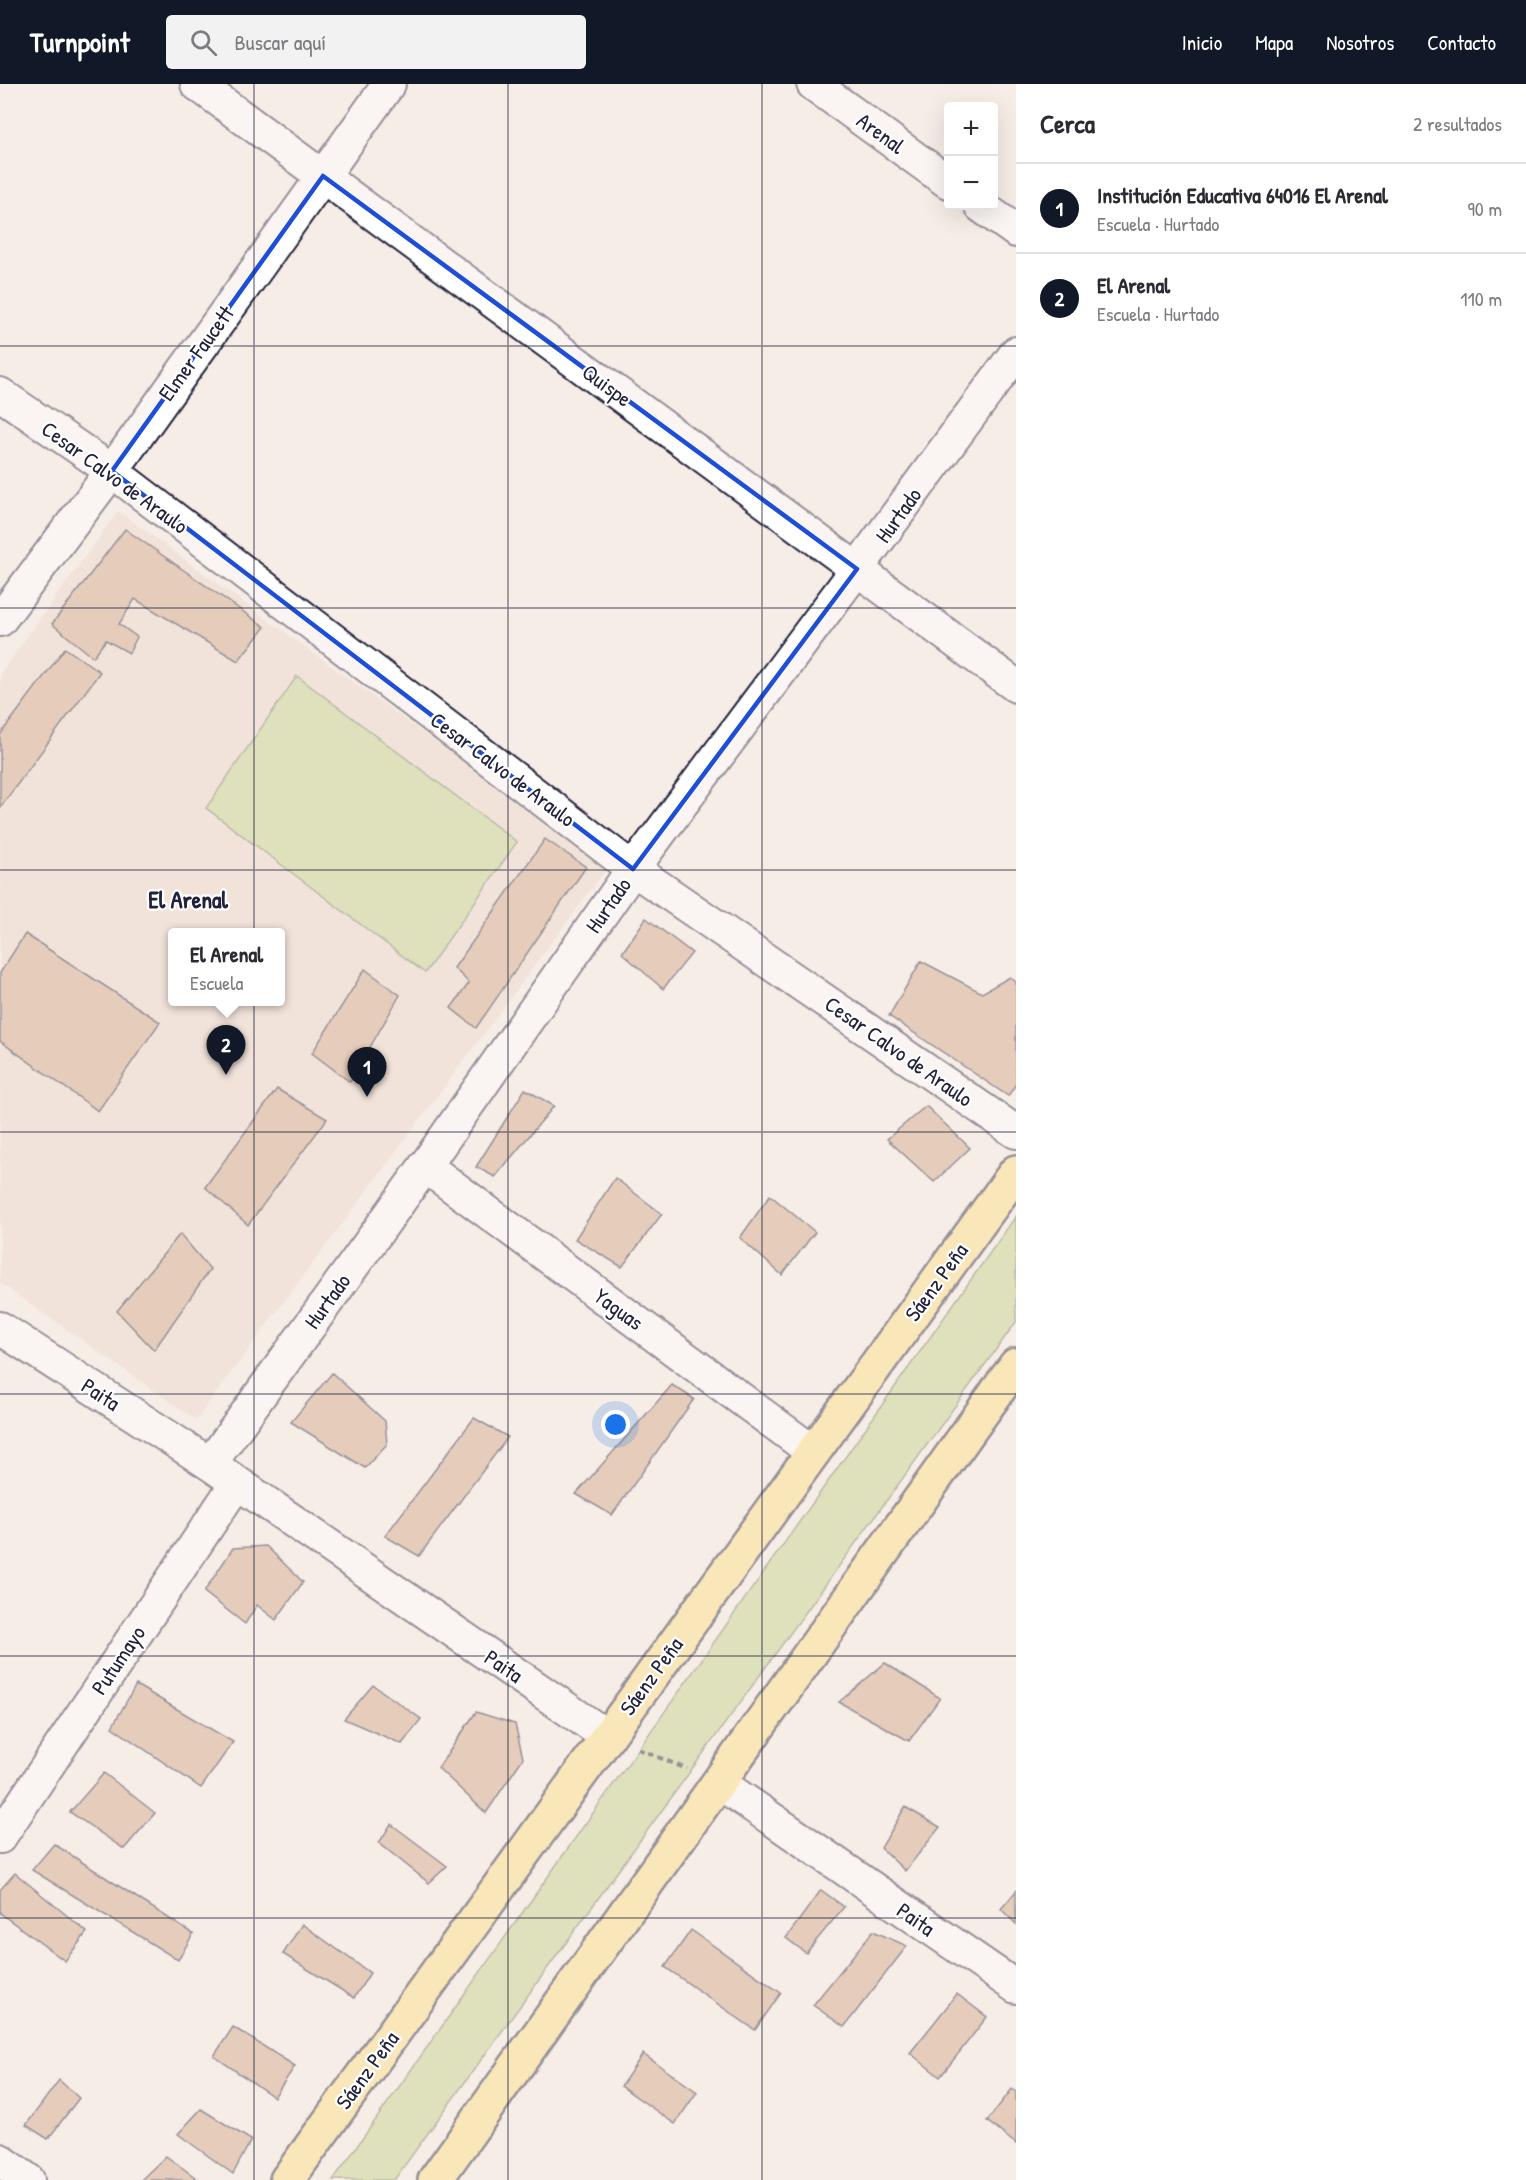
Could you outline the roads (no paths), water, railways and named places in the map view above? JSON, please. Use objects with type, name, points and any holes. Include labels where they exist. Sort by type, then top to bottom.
[{"type":"main road","name":"Sáenz Peña","points":[[287,2180],[1016,1172]]},
{"type":"main road","points":[[435,2180],[1016,1365]]},
{"type":"street","name":"Quispe","points":[[198,84],[1016,686]]},
{"type":"street","name":"Elmer Faucett","points":[[0,620],[112,471],[389,84]]},
{"type":"street","name":"Arenal","points":[[813,84],[944,179]]},
{"type":"street","points":[[987,210],[1016,231]]},
{"type":"street","name":"Hurtado","points":[[210,1464],[425,1166],[633,869],[1016,353]]},
{"type":"street","name":"Cesar Calvo de Araulo","points":[[0,394],[112,471],[633,869],[1016,1132]]},
{"type":"street","name":"Yaguas","points":[[425,1166],[813,1452]]},
{"type":"street","name":"Paita","points":[[0,1328],[210,1464],[608,1737]]},
{"type":"street","name":"Putumayo","points":[[0,1837],[236,1484]]},
{"type":"street","name":"Paita","points":[[718,1782],[1016,1987]]},
{"type":"street","points":[[0,2160],[28,2180]]},
{"type":"place","name":"El Arenal","points":[[226,1075]]},
{"type":"place","name":"Institución Educativa 64016 El Arenal","points":[[367,1097]]},
{"type":"district","name":"El Arenal","points":[[188,899]]}]
